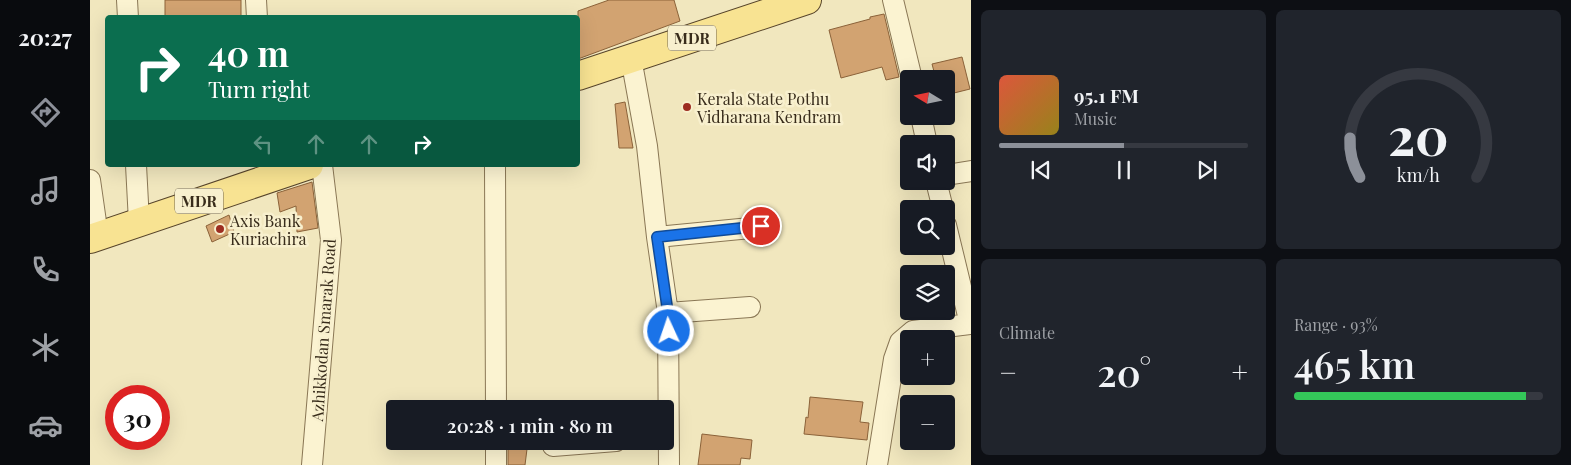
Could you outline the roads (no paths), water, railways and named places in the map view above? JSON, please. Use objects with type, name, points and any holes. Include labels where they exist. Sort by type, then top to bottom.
[{"type":"main road","name":"MDR","points":[[580,75],[808,0]]},
{"type":"main road","name":"MDR","points":[[94,238],[278,170],[296,167]]},
{"type":"street","points":[[126,0],[128,15]]},
{"type":"street","points":[[256,0],[257,15]]},
{"type":"street","points":[[893,0],[910,70]]},
{"type":"street","points":[[631,58],[647,146],[668,313],[668,400]]},
{"type":"street","points":[[136,167],[139,222]]},
{"type":"street","name":"Azhikkodan Smarak Road","points":[[312,465],[331,240],[322,167]]},
{"type":"street","points":[[495,167],[496,400]]},
{"type":"street","points":[[955,174],[971,171]]},
{"type":"street","points":[[90,180],[94,238]]},
{"type":"street","points":[[657,237],[761,226]]},
{"type":"street","points":[[877,465],[894,359],[900,342],[912,330],[970,324],[953,255]]},
{"type":"street","points":[[668,313],[750,306]]},
{"type":"street","points":[[496,450],[496,465]]},
{"type":"street","points":[[668,450],[669,465]]},
{"type":"place","name":"Kerala State Pothu Vidharana Kendram","points":[[687,107]]},
{"type":"place","name":"Axis Bank Kuriachira","points":[[220,229]]}]
